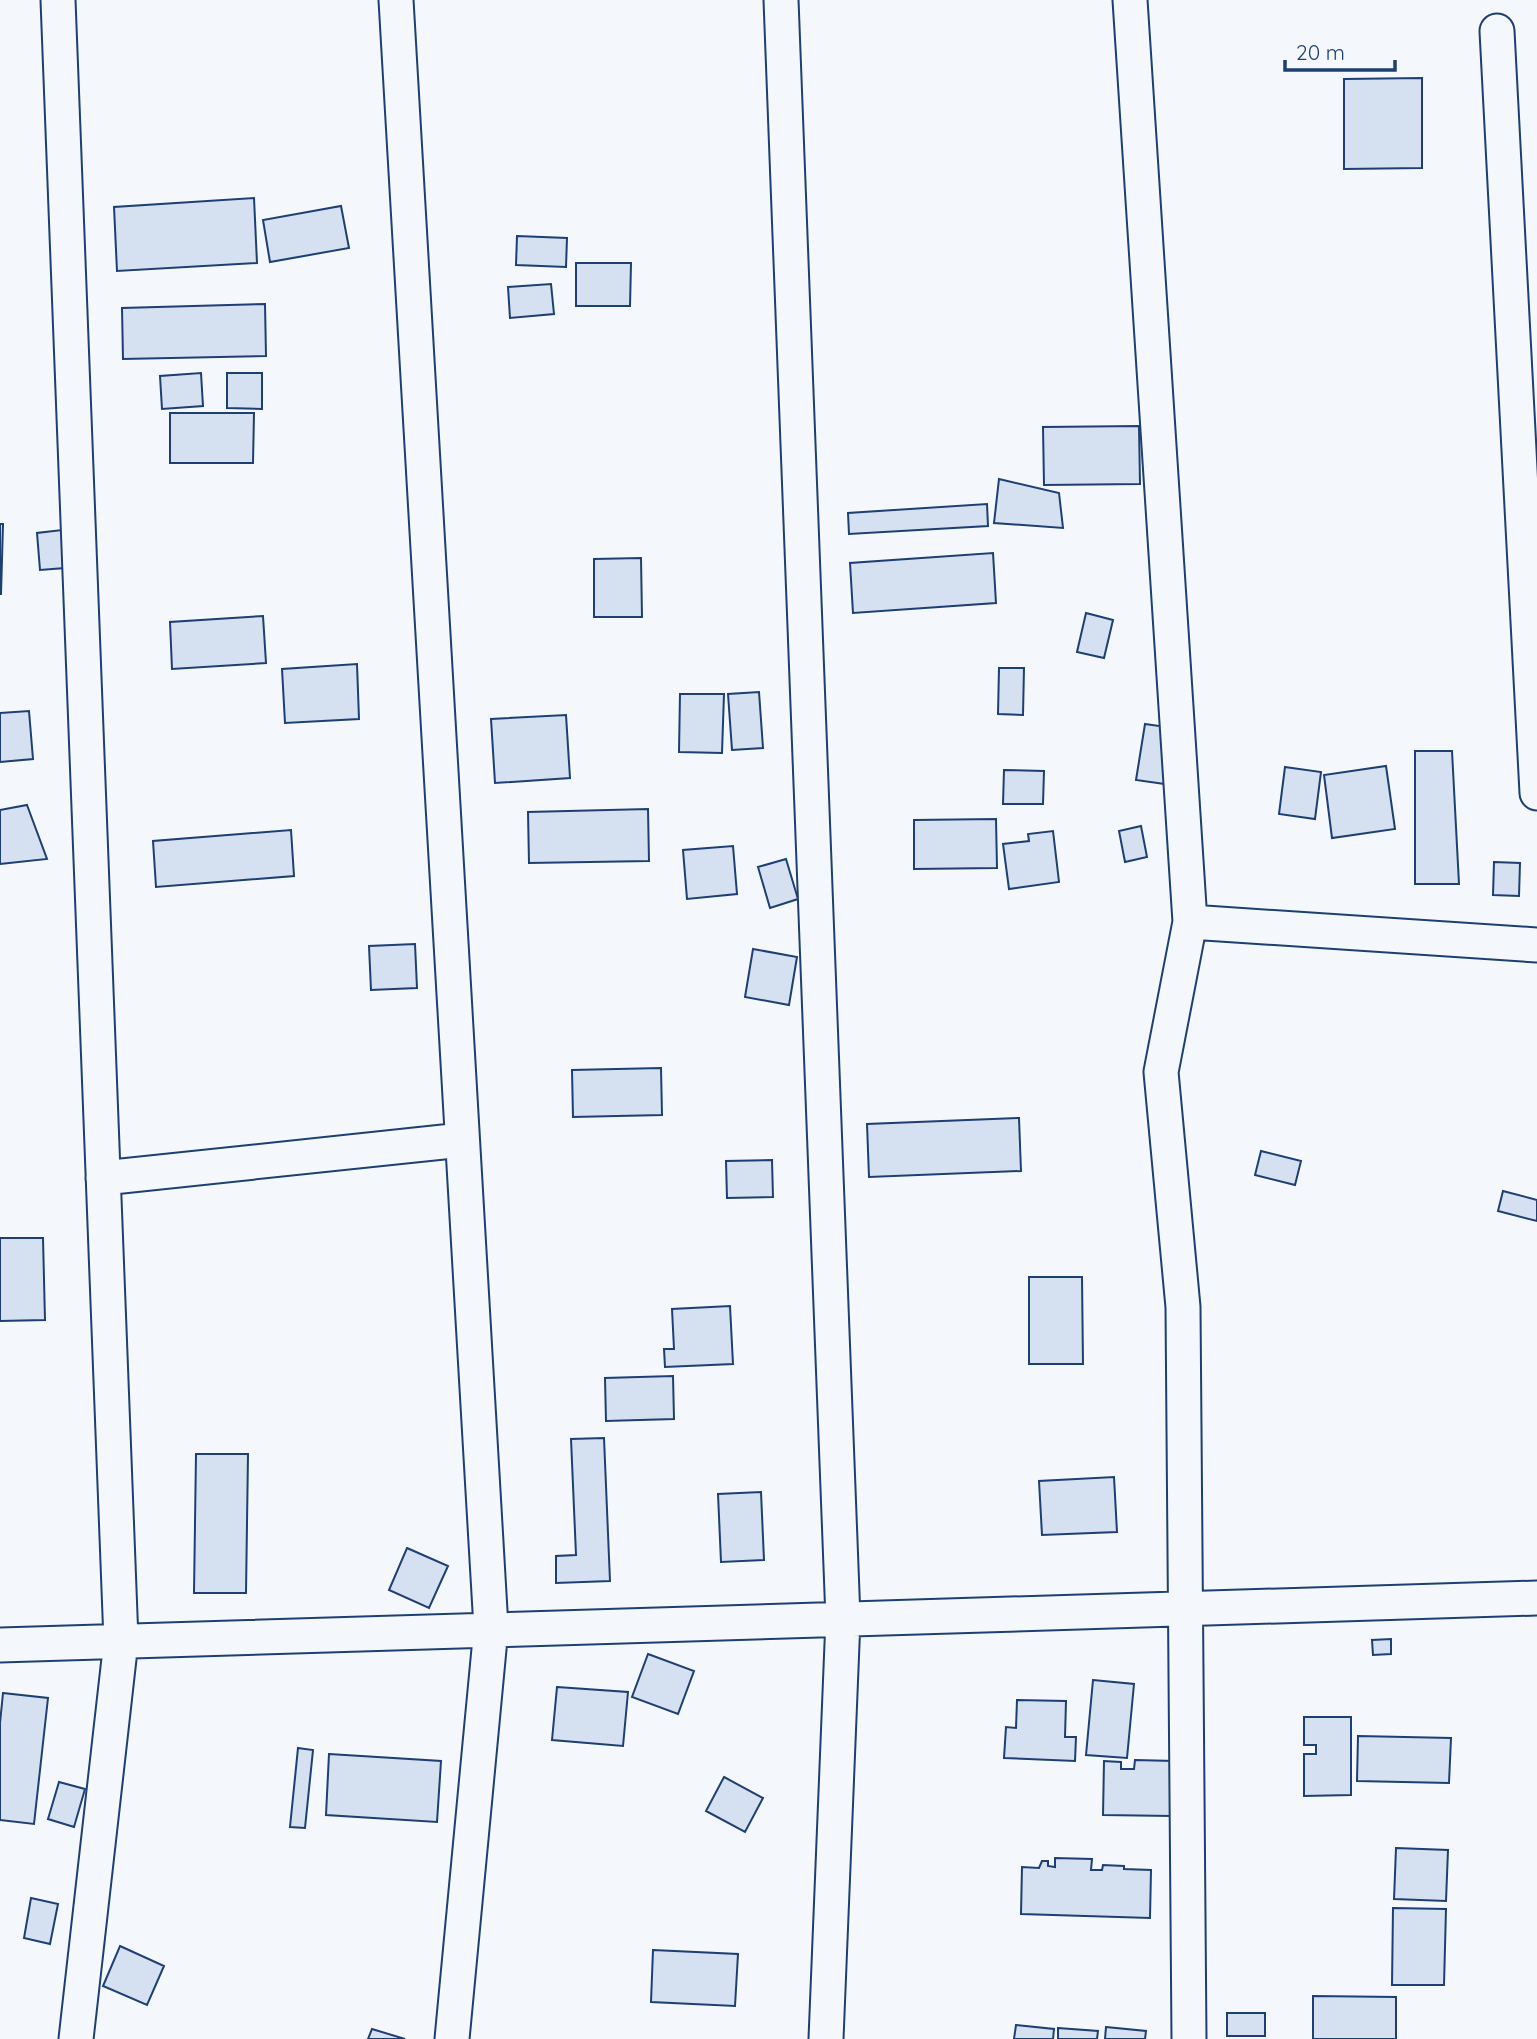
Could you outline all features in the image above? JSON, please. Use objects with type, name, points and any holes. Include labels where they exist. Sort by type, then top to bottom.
[{"type":"street","points":[[58,0],[121,1641],[76,2039]]},
{"type":"street","points":[[396,0],[491,1628],[452,2039]]},
{"type":"street","points":[[781,0],[843,1619],[826,2039]]},
{"type":"street","points":[[1130,0],[1189,922],[1161,1072],[1183,1307],[1189,2039]]},
{"type":"street","points":[[1497,31],[1537,793]]},
{"type":"street","points":[[1189,922],[1537,945]]},
{"type":"street","points":[[103,1178],[462,1140]]},
{"type":"street","points":[[0,1645],[1537,1598]]},
{"type":"building","points":[[1422,78],[1422,168],[1344,169],[1344,79]]},
{"type":"building","points":[[254,198],[257,263],[117,271],[114,207]]},
{"type":"building","points":[[341,206],[349,248],[270,262],[263,220]]},
{"type":"building","points":[[517,236],[567,238],[566,267],[516,265]]},
{"type":"building","points":[[576,263],[631,263],[630,306],[576,306]]},
{"type":"building","points":[[551,284],[554,314],[510,318],[508,287]]},
{"type":"building","points":[[265,304],[266,356],[123,359],[122,308]]},
{"type":"building","points":[[201,373],[203,406],[162,409],[160,376]]},
{"type":"building","points":[[227,373],[262,373],[262,409],[227,408]]},
{"type":"building","points":[[170,413],[254,413],[253,463],[170,463]]},
{"type":"building","points":[[1139,426],[1140,484],[1044,485],[1043,427]]},
{"type":"building","points":[[999,479],[1059,493],[1063,528],[994,523]]},
{"type":"building","points":[[987,504],[988,526],[849,534],[848,513]]},
{"type":"building","points":[[0,524],[3,524],[1,594],[0,594]]},
{"type":"building","points":[[62,530],[65,568],[40,570],[37,533]]},
{"type":"building","points":[[993,553],[996,603],[853,613],[850,563]]},
{"type":"building","points":[[641,558],[642,617],[594,617],[594,559]]},
{"type":"building","points":[[1086,613],[1113,620],[1104,658],[1077,652]]},
{"type":"building","points":[[263,616],[266,663],[172,669],[170,622]]},
{"type":"building","points":[[357,664],[359,719],[285,723],[282,669]]},
{"type":"building","points":[[999,668],[1024,668],[1023,715],[998,714]]},
{"type":"building","points":[[759,692],[763,748],[732,750],[728,694]]},
{"type":"building","points":[[680,694],[724,694],[722,753],[679,752]]},
{"type":"building","points":[[29,711],[33,759],[0,762],[0,713]]},
{"type":"building","points":[[566,715],[570,778],[495,783],[491,719]]},
{"type":"building","points":[[1145,724],[1188,730],[1179,786],[1136,780]]},
{"type":"building","points":[[1415,751],[1452,751],[1459,884],[1415,884]]},
{"type":"building","points":[[1386,766],[1395,829],[1332,838],[1324,775]]},
{"type":"building","points":[[1285,767],[1321,772],[1315,819],[1279,814]]},
{"type":"building","points":[[1004,770],[1044,771],[1043,804],[1003,804]]},
{"type":"building","points":[[27,805],[47,859],[0,864],[0,810]]},
{"type":"building","points":[[648,809],[649,861],[529,863],[528,812]]},
{"type":"building","points":[[996,819],[997,868],[914,869],[914,820]]},
{"type":"building","points":[[1141,826],[1147,857],[1125,862],[1119,831]]},
{"type":"building","points":[[291,830],[294,876],[156,887],[153,841]]},
{"type":"building","points":[[1053,831],[1059,882],[1009,889],[1003,844],[1029,841],[1028,834]]},
{"type":"building","points":[[733,846],[737,894],[687,899],[683,850]]},
{"type":"building","points":[[786,859],[798,899],[770,908],[758,867]]},
{"type":"building","points":[[1494,862],[1520,863],[1519,896],[1493,895]]},
{"type":"building","points":[[415,944],[417,988],[371,990],[369,946]]},
{"type":"building","points":[[753,949],[797,957],[789,1005],[745,997]]},
{"type":"building","points":[[661,1068],[662,1115],[573,1117],[572,1070]]},
{"type":"building","points":[[1019,1118],[1021,1171],[869,1177],[867,1124]]},
{"type":"building","points":[[1261,1151],[1301,1161],[1295,1185],[1255,1175]]},
{"type":"building","points":[[772,1160],[773,1197],[727,1198],[726,1161]]},
{"type":"building","points":[[1503,1191],[1537,1200],[1537,1221],[1498,1211]]},
{"type":"building","points":[[0,1238],[43,1238],[45,1320],[0,1321]]},
{"type":"building","points":[[1029,1277],[1082,1277],[1083,1364],[1029,1364]]},
{"type":"building","points":[[730,1306],[733,1364],[665,1367],[664,1349],[674,1349],[672,1309]]},
{"type":"building","points":[[673,1376],[674,1419],[606,1421],[605,1378]]},
{"type":"building","points":[[604,1438],[610,1581],[556,1583],[556,1556],[576,1555],[571,1439]]},
{"type":"building","points":[[196,1454],[248,1454],[246,1593],[194,1593]]},
{"type":"building","points":[[1114,1477],[1117,1532],[1042,1535],[1039,1481]]},
{"type":"building","points":[[761,1492],[764,1560],[721,1562],[718,1494]]},
{"type":"building","points":[[407,1548],[448,1566],[429,1608],[389,1590]]},
{"type":"building","points":[[1391,1639],[1391,1654],[1373,1655],[1372,1640]]},
{"type":"building","points":[[648,1654],[694,1671],[678,1714],[632,1697]]},
{"type":"building","points":[[1093,1680],[1134,1684],[1127,1758],[1086,1755]]},
{"type":"building","points":[[557,1687],[628,1692],[623,1746],[552,1740]]},
{"type":"building","points":[[3,1693],[48,1698],[34,1824],[0,1820],[0,1723]]},
{"type":"building","points":[[1017,1700],[1066,1701],[1065,1737],[1076,1737],[1075,1761],[1004,1758],[1006,1727],[1016,1728]]},
{"type":"building","points":[[1304,1717],[1351,1717],[1351,1795],[1304,1796],[1304,1754],[1316,1754],[1316,1745],[1304,1745]]},
{"type":"building","points":[[1358,1736],[1451,1738],[1449,1783],[1357,1781]]},
{"type":"building","points":[[298,1748],[313,1750],[305,1828],[290,1827]]},
{"type":"building","points":[[329,1754],[441,1761],[437,1822],[326,1815]]},
{"type":"building","points":[[1135,1760],[1174,1761],[1172,1816],[1103,1815],[1104,1761],[1121,1762],[1121,1769],[1134,1769]]},
{"type":"building","points":[[724,1777],[763,1798],[745,1832],[706,1811]]},
{"type":"building","points":[[59,1782],[85,1789],[74,1827],[48,1819]]},
{"type":"building","points":[[1396,1848],[1448,1850],[1446,1901],[1394,1899]]},
{"type":"building","points":[[1055,1858],[1092,1859],[1091,1870],[1102,1870],[1103,1865],[1151,1870],[1150,1918],[1021,1914],[1022,1867],[1039,1868],[1042,1861],[1048,1861],[1048,1866],[1055,1867]]},
{"type":"building","points":[[31,1898],[58,1904],[50,1944],[24,1938]]},
{"type":"building","points":[[1393,1908],[1446,1909],[1444,1985],[1392,1985]]},
{"type":"building","points":[[120,1946],[164,1966],[147,2005],[103,1986]]},
{"type":"building","points":[[653,1950],[738,1954],[735,2006],[651,2002]]},
{"type":"building","points":[[1313,1996],[1396,1997],[1396,2039],[1313,2039]]},
{"type":"building","points":[[1227,2013],[1265,2013],[1265,2036],[1227,2036]]},
{"type":"building","points":[[1016,2025],[1054,2029],[1053,2039],[1014,2039]]},
{"type":"building","points":[[1106,2027],[1146,2031],[1145,2039],[1105,2039]]},
{"type":"building","points":[[1058,2028],[1098,2031],[1097,2039],[1058,2039]]},
{"type":"building","points":[[372,2029],[405,2039],[368,2039]]}]
